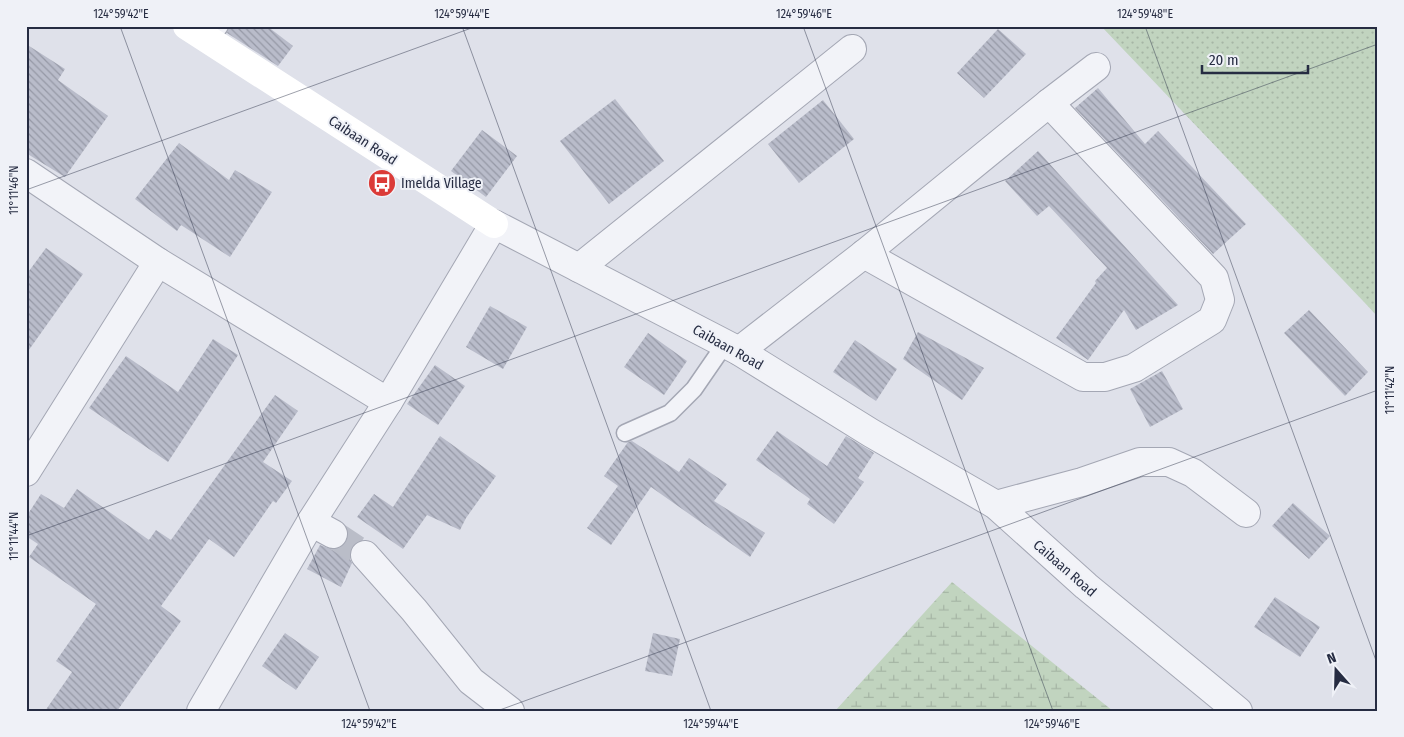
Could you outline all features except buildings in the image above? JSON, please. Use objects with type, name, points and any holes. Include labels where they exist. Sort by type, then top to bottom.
[{"type":"street","name":"Caibaan Road","points":[[206,31],[494,224],[732,348],[871,433],[996,505],[1086,586],[1238,711]]},
{"type":"street","points":[[579,268],[852,49]]},
{"type":"street","points":[[732,348],[864,254],[1096,67]]},
{"type":"street","points":[[864,254],[1083,377],[1104,377],[1134,368],[1212,320],[1220,300],[1214,278],[1049,103]]},
{"type":"street","points":[[26,173],[158,262],[388,402]]},
{"type":"street","points":[[201,711],[322,528],[388,402],[494,224]]},
{"type":"street","points":[[26,472],[158,262]]},
{"type":"street","points":[[996,505],[1082,482],[1140,462],[1169,462],[1193,473],[1246,513]]},
{"type":"street","points":[[365,555],[414,610],[471,681],[510,711]]},
{"type":"lane","points":[[625,433],[670,413],[732,348]]},
{"type":"green space","points":[[1101,26],[1378,26],[1378,317],[1364,302]]},
{"type":"green space","points":[[952,582],[1113,711],[835,711]]},
{"type":"tunnel","points":[[333,534],[365,555]]},
{"type":"place","name":"Imelda Village","points":[[382,183]]}]
